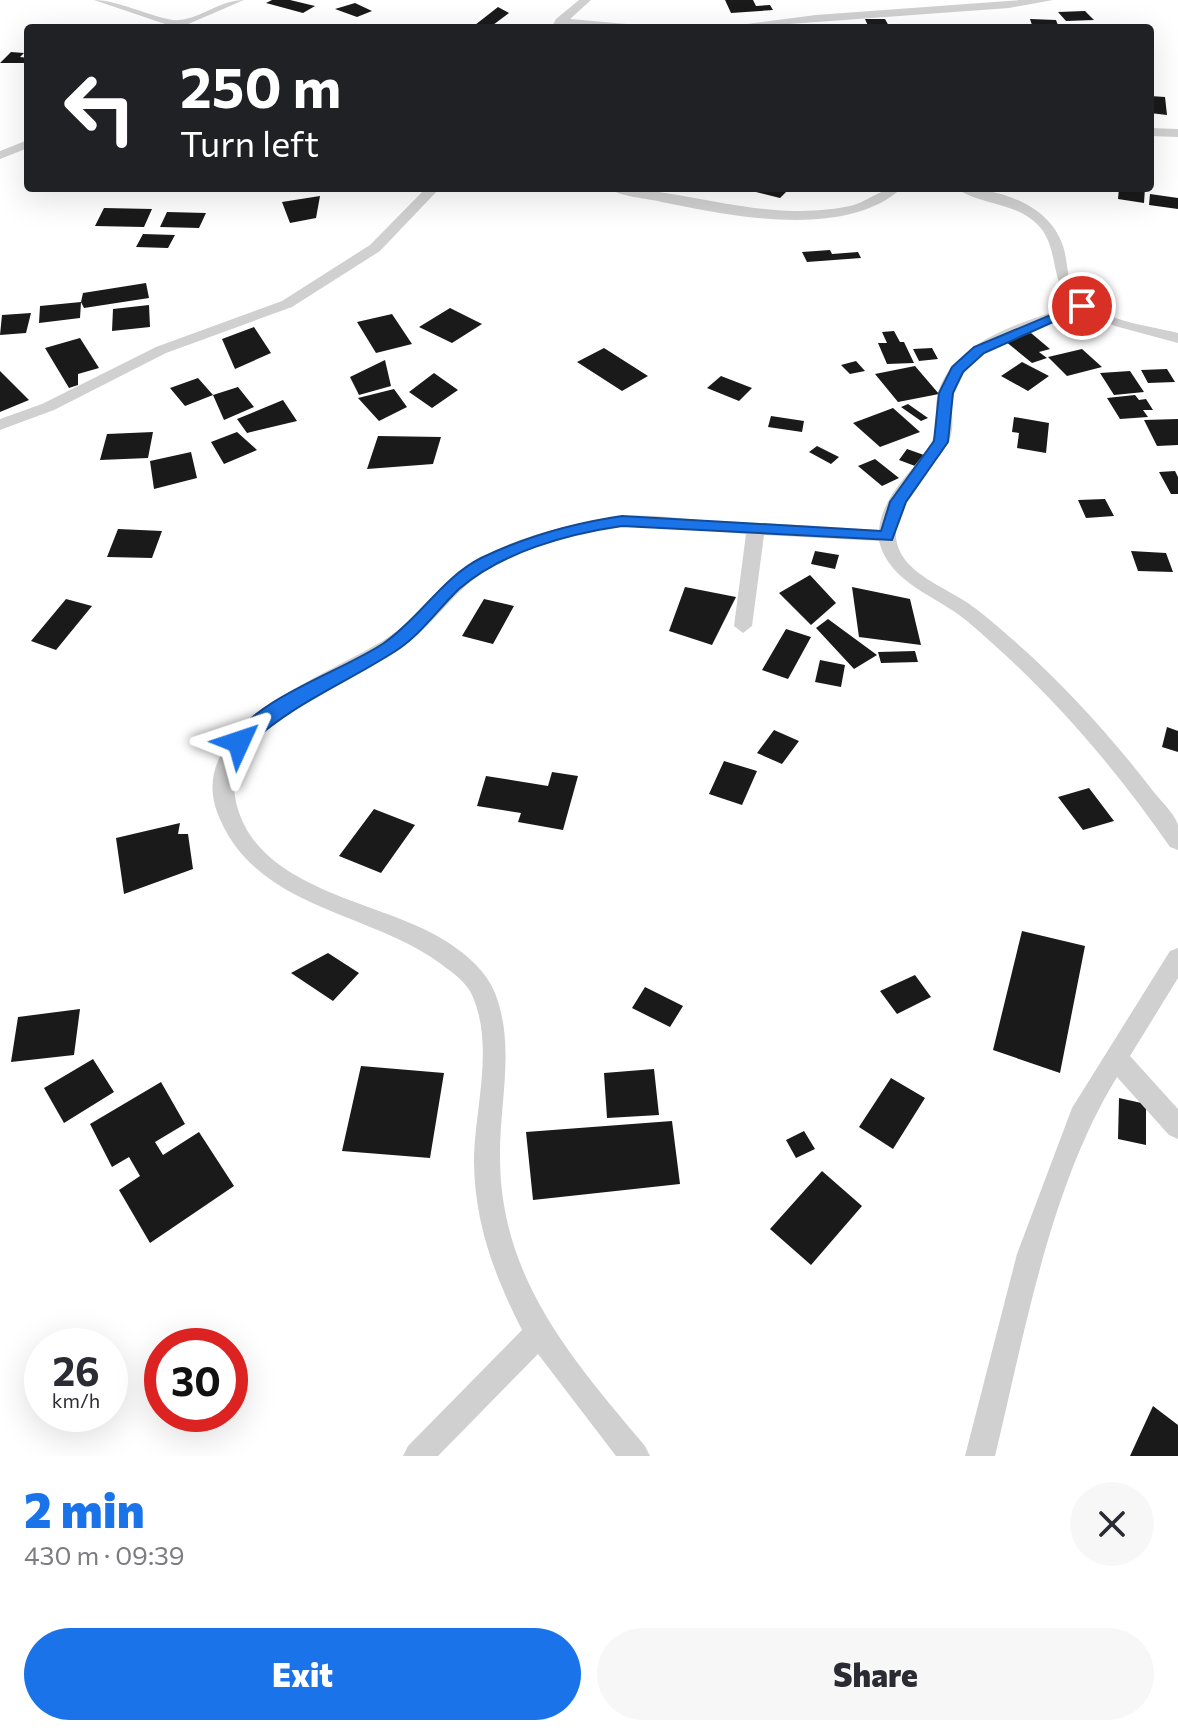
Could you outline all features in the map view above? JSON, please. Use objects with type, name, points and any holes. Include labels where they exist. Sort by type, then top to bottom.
[{"type":"street","points":[[99,0],[167,24]]},
{"type":"street","points":[[178,24],[239,0]]},
{"type":"street","points":[[557,24],[586,0]]},
{"type":"street","points":[[770,24],[816,18],[954,11],[1048,0]]},
{"type":"street","points":[[1154,132],[1178,133]]},
{"type":"street","points":[[0,155],[24,146]]},
{"type":"street","points":[[0,425],[48,407],[161,350],[287,304],[375,248],[429,192]]},
{"type":"street","points":[[636,192],[688,202],[807,215],[849,211],[887,192]]},
{"type":"street","points":[[974,192],[1032,212],[1044,222],[1054,235],[1064,282],[1082,306],[1112,320],[1178,338]]},
{"type":"street","points":[[1082,306],[979,350],[957,370],[946,393],[941,442],[898,502],[887,536],[890,550],[907,571],[962,608],[1014,652],[1073,709],[1178,841]]},
{"type":"street","points":[[635,1456],[583,1394],[520,1303],[499,1255],[491,1223],[487,1163],[494,1035],[481,987],[444,951],[413,935],[345,911],[283,881],[239,836],[226,808],[222,775],[239,742],[264,719],[341,672],[390,647],[425,617],[453,586],[485,563],[589,526],[622,521],[887,536]]},
{"type":"street","points":[[743,626],[756,528]]},
{"type":"street","points":[[980,1456],[1030,1254],[1084,1108],[1178,958]]},
{"type":"street","points":[[1115,1057],[1178,1127]]},
{"type":"street","points":[[418,1456],[540,1332]]},
{"type":"building","points":[[290,0],[315,6],[303,13],[266,3]]},
{"type":"building","points":[[725,0],[753,0],[756,6],[770,5],[773,10],[731,13]]},
{"type":"building","points":[[355,3],[372,11],[357,17],[335,9]]},
{"type":"building","points":[[498,7],[509,13],[494,24],[476,24]]},
{"type":"building","points":[[1085,11],[1094,20],[1066,21],[1058,12]]},
{"type":"building","points":[[865,19],[885,19],[888,24],[867,24]]},
{"type":"building","points":[[1030,19],[1056,20],[1058,24],[1032,24]]},
{"type":"building","points":[[11,52],[24,53],[20,57],[24,58],[24,63],[0,63]]},
{"type":"building","points":[[1154,96],[1165,97],[1167,115],[1154,113]]},
{"type":"building","points":[[756,192],[786,192],[780,198]]},
{"type":"building","points":[[1119,192],[1145,192],[1144,203],[1118,199]]},
{"type":"building","points":[[1150,194],[1178,198],[1178,209],[1149,205]]},
{"type":"building","points":[[320,196],[316,218],[290,223],[282,202]]},
{"type":"building","points":[[104,208],[152,209],[144,227],[95,226]]},
{"type":"building","points":[[167,212],[206,213],[199,228],[160,227]]},
{"type":"building","points":[[143,234],[175,235],[168,248],[136,247]]},
{"type":"building","points":[[830,250],[832,254],[858,252],[861,258],[807,262],[802,252]]},
{"type":"building","points":[[146,283],[149,298],[84,308],[81,302],[83,293]]},
{"type":"building","points":[[81,302],[80,318],[39,323],[40,306]]},
{"type":"building","points":[[149,305],[150,327],[112,331],[113,309]]},
{"type":"building","points":[[450,308],[482,324],[452,343],[419,327]]},
{"type":"building","points":[[31,313],[26,333],[0,335],[2,315]]},
{"type":"building","points":[[392,314],[412,344],[376,353],[357,322]]},
{"type":"building","points":[[254,327],[271,353],[235,369],[222,339]]},
{"type":"building","points":[[894,331],[900,342],[904,342],[914,363],[887,364],[878,343],[887,343],[882,332]]},
{"type":"building","points":[[1031,333],[1050,349],[1039,352],[1047,358],[1032,363],[1005,341]]},
{"type":"building","points":[[80,338],[99,368],[78,374],[78,385],[69,388],[45,348]]},
{"type":"building","points":[[604,348],[648,376],[622,391],[577,362]]},
{"type":"building","points":[[932,348],[938,359],[919,361],[913,349]]},
{"type":"building","points":[[1082,349],[1102,367],[1067,376],[1048,357]]},
{"type":"building","points":[[385,360],[391,386],[359,395],[350,377]]},
{"type":"building","points":[[856,361],[865,371],[850,374],[841,365]]},
{"type":"building","points":[[1022,362],[1049,376],[1028,391],[1001,376]]},
{"type":"building","points":[[915,366],[939,394],[898,402],[875,374]]},
{"type":"building","points":[[1167,369],[1175,382],[1148,383],[1141,370]]},
{"type":"building","points":[[0,371],[29,400],[0,412]]},
{"type":"building","points":[[1130,371],[1144,392],[1114,395],[1100,373]]},
{"type":"building","points":[[434,373],[458,390],[432,408],[409,392]]},
{"type":"building","points":[[721,376],[752,388],[739,401],[707,388]]},
{"type":"building","points":[[198,378],[213,395],[185,406],[170,388]]},
{"type":"building","points":[[238,387],[254,407],[224,420],[213,395]]},
{"type":"building","points":[[394,389],[407,407],[379,421],[358,398]]},
{"type":"building","points":[[1135,395],[1139,400],[1146,399],[1153,410],[1143,410],[1148,417],[1120,419],[1107,398]]},
{"type":"building","points":[[283,400],[297,421],[247,433],[237,419]]},
{"type":"building","points":[[908,404],[928,418],[921,421],[901,407]]},
{"type":"building","points":[[893,408],[920,432],[880,447],[853,423]]},
{"type":"building","points":[[771,416],[804,421],[802,432],[768,427]]},
{"type":"building","points":[[1014,417],[1049,423],[1046,453],[1017,448],[1019,433],[1012,432]]},
{"type":"building","points":[[1178,419],[1178,445],[1157,446],[1144,420]]},
{"type":"building","points":[[153,432],[148,458],[100,460],[107,434]]},
{"type":"building","points":[[237,432],[257,450],[224,464],[211,442]]},
{"type":"building","points":[[378,436],[441,437],[433,464],[367,469]]},
{"type":"building","points":[[817,446],[839,457],[831,464],[809,452]]},
{"type":"building","points":[[907,449],[924,455],[915,466],[899,460]]},
{"type":"building","points":[[191,452],[197,478],[154,489],[150,461]]},
{"type":"building","points":[[875,459],[899,478],[882,486],[858,466]]},
{"type":"building","points":[[1175,471],[1178,494],[1171,494],[1159,472]]},
{"type":"building","points":[[1105,499],[1114,516],[1086,518],[1078,500]]},
{"type":"building","points":[[118,529],[162,531],[152,558],[107,557]]},
{"type":"building","points":[[815,551],[839,555],[835,569],[811,564]]},
{"type":"building","points":[[1131,551],[1166,553],[1173,572],[1138,571]]},
{"type":"building","points":[[810,575],[836,603],[811,625],[779,593]]},
{"type":"building","points":[[685,587],[736,597],[712,645],[669,631]]},
{"type":"building","points":[[852,587],[910,599],[921,645],[859,637]]},
{"type":"building","points":[[66,599],[92,606],[56,650],[31,641]]},
{"type":"building","points":[[484,599],[514,606],[493,644],[462,636]]},
{"type":"building","points":[[828,619],[877,655],[854,669],[816,628]]},
{"type":"building","points":[[786,629],[811,637],[788,679],[762,670]]},
{"type":"building","points":[[915,651],[918,662],[881,663],[878,652]]},
{"type":"building","points":[[820,660],[845,665],[841,687],[815,682]]},
{"type":"building","points":[[1167,727],[1178,731],[1178,752],[1162,747]]},
{"type":"building","points":[[774,730],[799,741],[782,764],[757,753]]},
{"type":"building","points":[[724,761],[757,771],[742,805],[709,794]]},
{"type":"building","points":[[552,772],[578,776],[563,830],[518,822],[521,813],[477,806],[486,776],[548,786]]},
{"type":"building","points":[[1089,788],[1114,821],[1083,830],[1058,797]]},
{"type":"building","points":[[374,809],[415,825],[381,873],[339,856]]},
{"type":"building","points":[[180,823],[178,834],[188,834],[193,869],[124,894],[116,838]]},
{"type":"building","points":[[1022,931],[1085,946],[1060,1073],[993,1050]]},
{"type":"building","points":[[328,953],[359,973],[333,1001],[291,973]]},
{"type":"building","points":[[915,975],[931,997],[897,1014],[880,991]]},
{"type":"building","points":[[645,987],[683,1006],[670,1027],[632,1008]]},
{"type":"building","points":[[80,1009],[74,1055],[11,1062],[18,1017]]},
{"type":"building","points":[[93,1059],[114,1092],[64,1123],[44,1088]]},
{"type":"building","points":[[361,1066],[444,1073],[430,1158],[342,1151]]},
{"type":"building","points":[[654,1069],[659,1115],[607,1118],[604,1073]]},
{"type":"building","points":[[891,1078],[925,1098],[893,1149],[859,1127]]},
{"type":"building","points":[[161,1082],[185,1124],[155,1142],[163,1155],[199,1132],[234,1186],[150,1243],[119,1190],[140,1176],[129,1157],[112,1167],[90,1124]]},
{"type":"building","points":[[1119,1098],[1146,1104],[1146,1145],[1118,1139]]},
{"type":"building","points":[[672,1121],[680,1184],[533,1200],[526,1132]]},
{"type":"building","points":[[804,1131],[815,1149],[796,1158],[786,1140]]},
{"type":"building","points":[[822,1171],[862,1206],[811,1265],[770,1229]]},
{"type":"building","points":[[1153,1406],[1178,1425],[1178,1456],[1130,1456]]},
{"type":"route","points":[[239,742],[264,719],[292,700],[390,647],[409,633],[453,586],[485,563],[543,540],[589,526],[622,521],[887,536],[898,502],[941,442],[946,393],[957,370],[979,350],[1082,306]]}]
